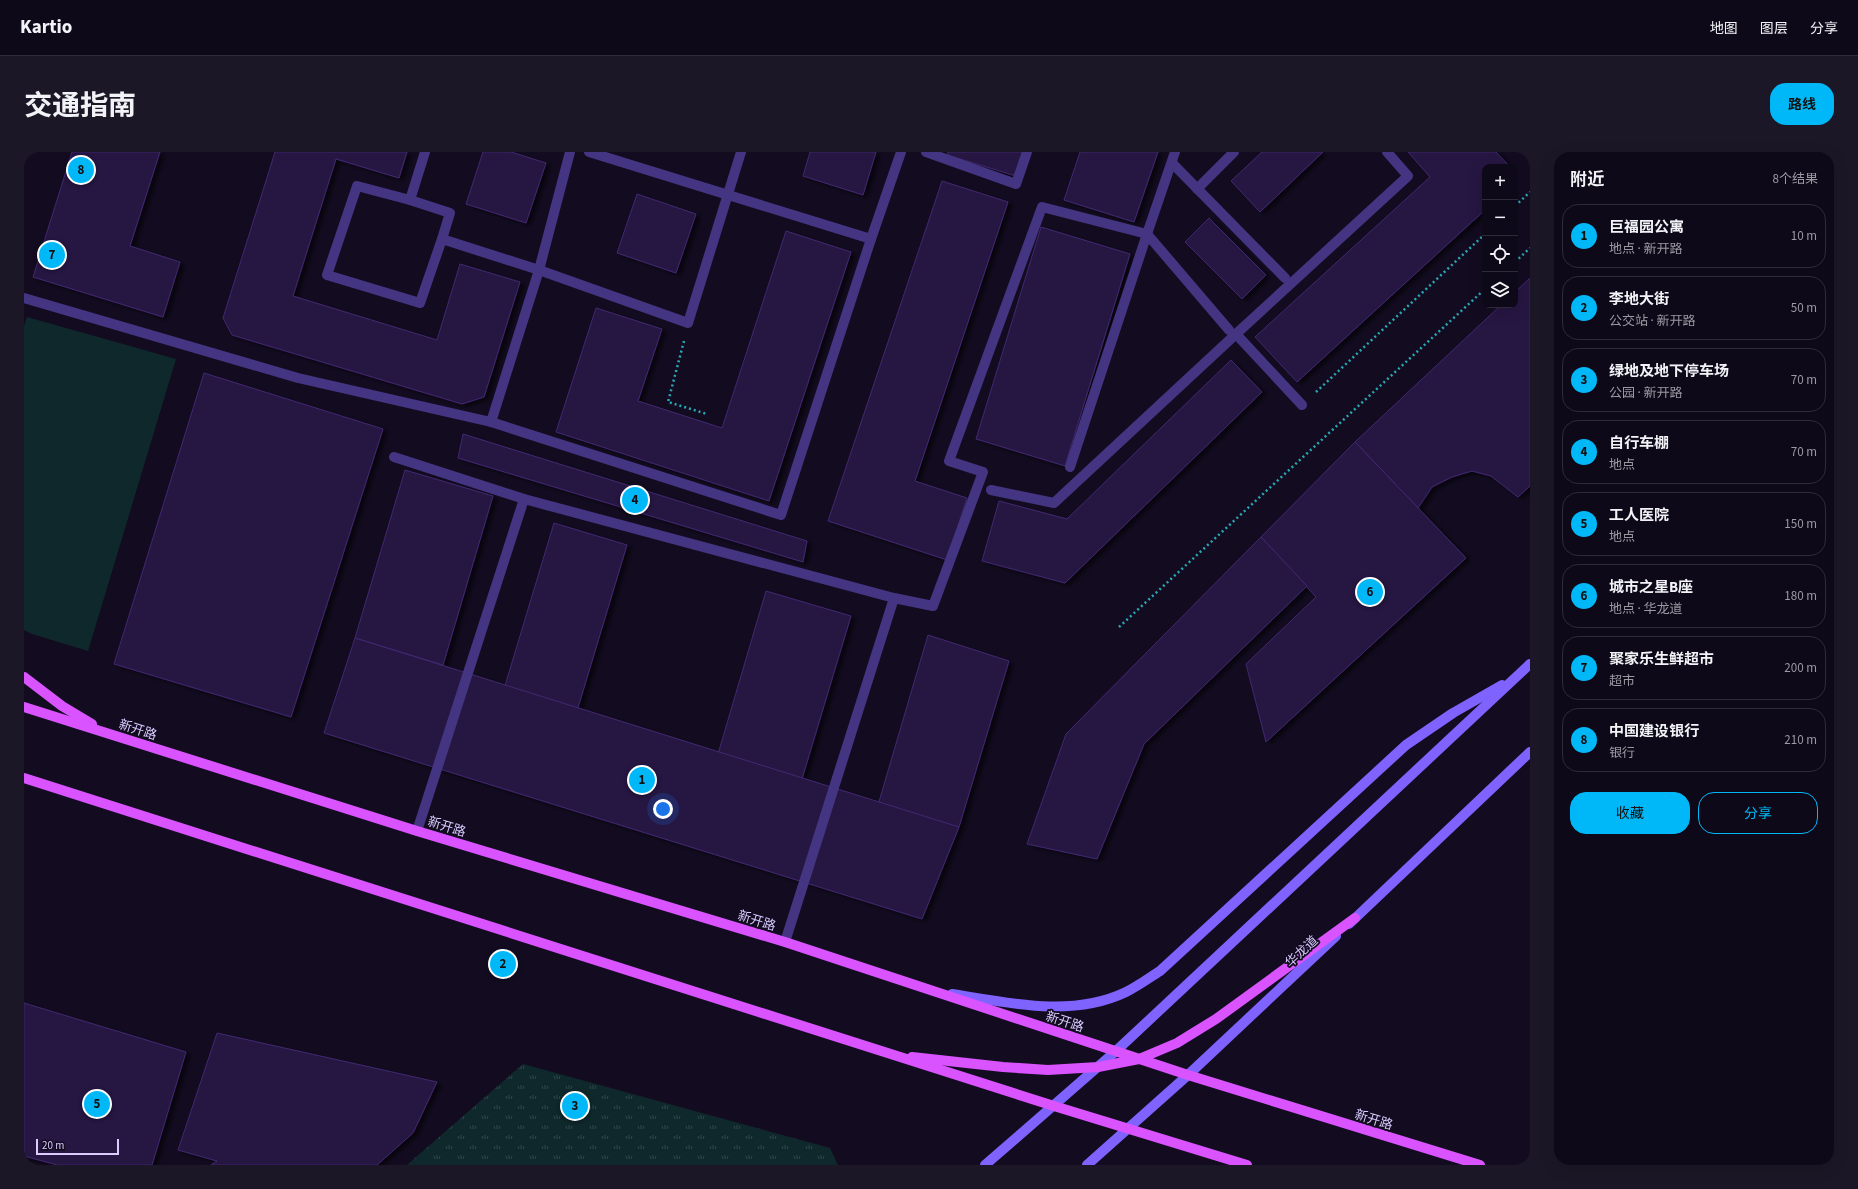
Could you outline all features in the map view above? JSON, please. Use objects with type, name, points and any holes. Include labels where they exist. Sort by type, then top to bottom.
[{"type":"main road","points":[[985,1165],[1116,1051],[1530,664]]},
{"type":"main road","points":[[24,677],[62,706],[106,733]]},
{"type":"main road","points":[[935,991],[986,1000],[1058,1008],[1092,1004],[1126,992],[1160,971],[1406,745],[1453,713],[1516,678]]},
{"type":"main road","name":"新开路","points":[[24,707],[417,831],[785,942],[1188,1076],[1480,1165]]},
{"type":"main road","name":"华龙道","points":[[1087,1165],[1188,1076],[1530,752]]},
{"type":"main road","points":[[24,778],[894,1056],[1247,1165]]},
{"type":"main road","points":[[894,1056],[1048,1070],[1098,1067],[1139,1059],[1177,1043],[1216,1019],[1355,918]]},
{"type":"street","points":[[410,200],[425,152]]},
{"type":"street","points":[[491,422],[539,270],[570,152]]},
{"type":"street","points":[[589,152],[871,239]]},
{"type":"street","points":[[442,239],[539,270],[688,323],[741,152]]},
{"type":"street","points":[[24,298],[298,378],[491,422],[781,515],[901,152]]},
{"type":"street","points":[[926,152],[1016,184],[1027,152]]},
{"type":"street","points":[[1070,467],[1175,152]]},
{"type":"street","points":[[1197,189],[1234,152]]},
{"type":"street","points":[[991,490],[1054,503],[1232,332],[1408,176],[1387,152]]},
{"type":"street","points":[[1172,163],[1285,278]]},
{"type":"street","points":[[357,186],[410,200],[450,213],[442,239],[420,302],[327,275],[357,186]]},
{"type":"street","points":[[394,457],[524,499],[894,598],[933,606],[983,472],[949,461],[1042,207],[1147,234],[1232,332],[1302,405]]},
{"type":"street","points":[[417,831],[524,499]]},
{"type":"street","points":[[785,942],[894,598]]},
{"type":"path","points":[[1518,203],[1530,192]]},
{"type":"path","points":[[1302,405],[1483,236]]},
{"type":"path","points":[[1518,259],[1530,248]]},
{"type":"path","points":[[1119,627],[1482,292]]},
{"type":"path","points":[[688,323],[668,402],[707,414]]},
{"type":"green space","points":[[27,317],[176,359],[88,651],[32,634],[24,630],[24,326]]},
{"type":"green space","points":[[523,1064],[830,1148],[838,1165],[407,1165]]},
{"type":"building","points":[[72,152],[160,152],[130,246],[180,262],[163,317],[33,277]]},
{"type":"building","points":[[275,152],[407,152],[399,178],[336,159],[293,296],[437,340],[460,264],[520,282],[484,397],[462,404],[232,335],[223,318]]},
{"type":"building","points":[[483,152],[511,152],[546,163],[526,223],[466,204]]},
{"type":"building","points":[[810,152],[876,152],[863,195],[803,176]]},
{"type":"building","points":[[948,152],[1023,152],[1016,176],[947,155]]},
{"type":"building","points":[[1080,152],[1158,152],[1134,222],[1064,200]]},
{"type":"building","points":[[1262,152],[1323,152],[1260,212],[1231,181]]},
{"type":"building","points":[[1408,152],[1496,152],[1507,164],[1482,164],[1482,213],[1297,382],[1255,337],[1430,177]]},
{"type":"building","points":[[942,181],[1008,202],[915,481],[967,498],[947,560],[828,521]]},
{"type":"building","points":[[637,194],[696,214],[676,273],[617,253]]},
{"type":"building","points":[[1209,218],[1266,275],[1242,299],[1185,242]]},
{"type":"building","points":[[1041,227],[1130,254],[1065,466],[976,439]]},
{"type":"building","points":[[786,231],[851,252],[769,501],[556,432],[596,308],[662,329],[638,401],[722,428]]},
{"type":"building","points":[[1530,278],[1530,486],[1518,497],[1491,476],[1472,471],[1452,477],[1432,487],[1418,508],[1355,442],[1498,308],[1518,308],[1518,289]]},
{"type":"building","points":[[1231,360],[1262,392],[1065,583],[982,561],[999,501],[1067,519]]},
{"type":"building","points":[[204,373],[383,429],[291,717],[114,664]]},
{"type":"building","points":[[463,434],[807,541],[803,562],[458,458]]},
{"type":"building","points":[[1355,442],[1466,558],[1266,742],[1246,664],[1316,597],[1261,537]]},
{"type":"building","points":[[405,470],[493,496],[443,665],[355,638]]},
{"type":"building","points":[[554,523],[627,545],[577,711],[504,689]]},
{"type":"building","points":[[1261,537],[1307,586],[1144,744],[1097,859],[1027,844],[1066,734]]},
{"type":"building","points":[[766,591],[851,616],[802,779],[718,754]]},
{"type":"building","points":[[928,635],[1009,661],[959,827],[878,805]]},
{"type":"building","points":[[355,638],[959,827],[922,919],[324,733]]},
{"type":"building","points":[[24,1003],[186,1052],[152,1165],[57,1165],[24,1156]]},
{"type":"building","points":[[217,1033],[437,1082],[413,1133],[377,1165],[211,1165],[217,1161],[178,1150]]},
{"type":"place","name":"中国建设银行","points":[[81,170]]},
{"type":"place","name":"聚家乐生鲜超市","points":[[52,255]]},
{"type":"place","name":"自行车棚","points":[[635,500]]},
{"type":"place","name":"城市之星B座","points":[[1370,592]]},
{"type":"place","name":"巨福园公寓","points":[[642,780]]},
{"type":"place","name":"李地大街","points":[[503,964]]},
{"type":"place","name":"工人医院","points":[[97,1104]]},
{"type":"place","name":"绿地及地下停车场","points":[[575,1106]]}]
